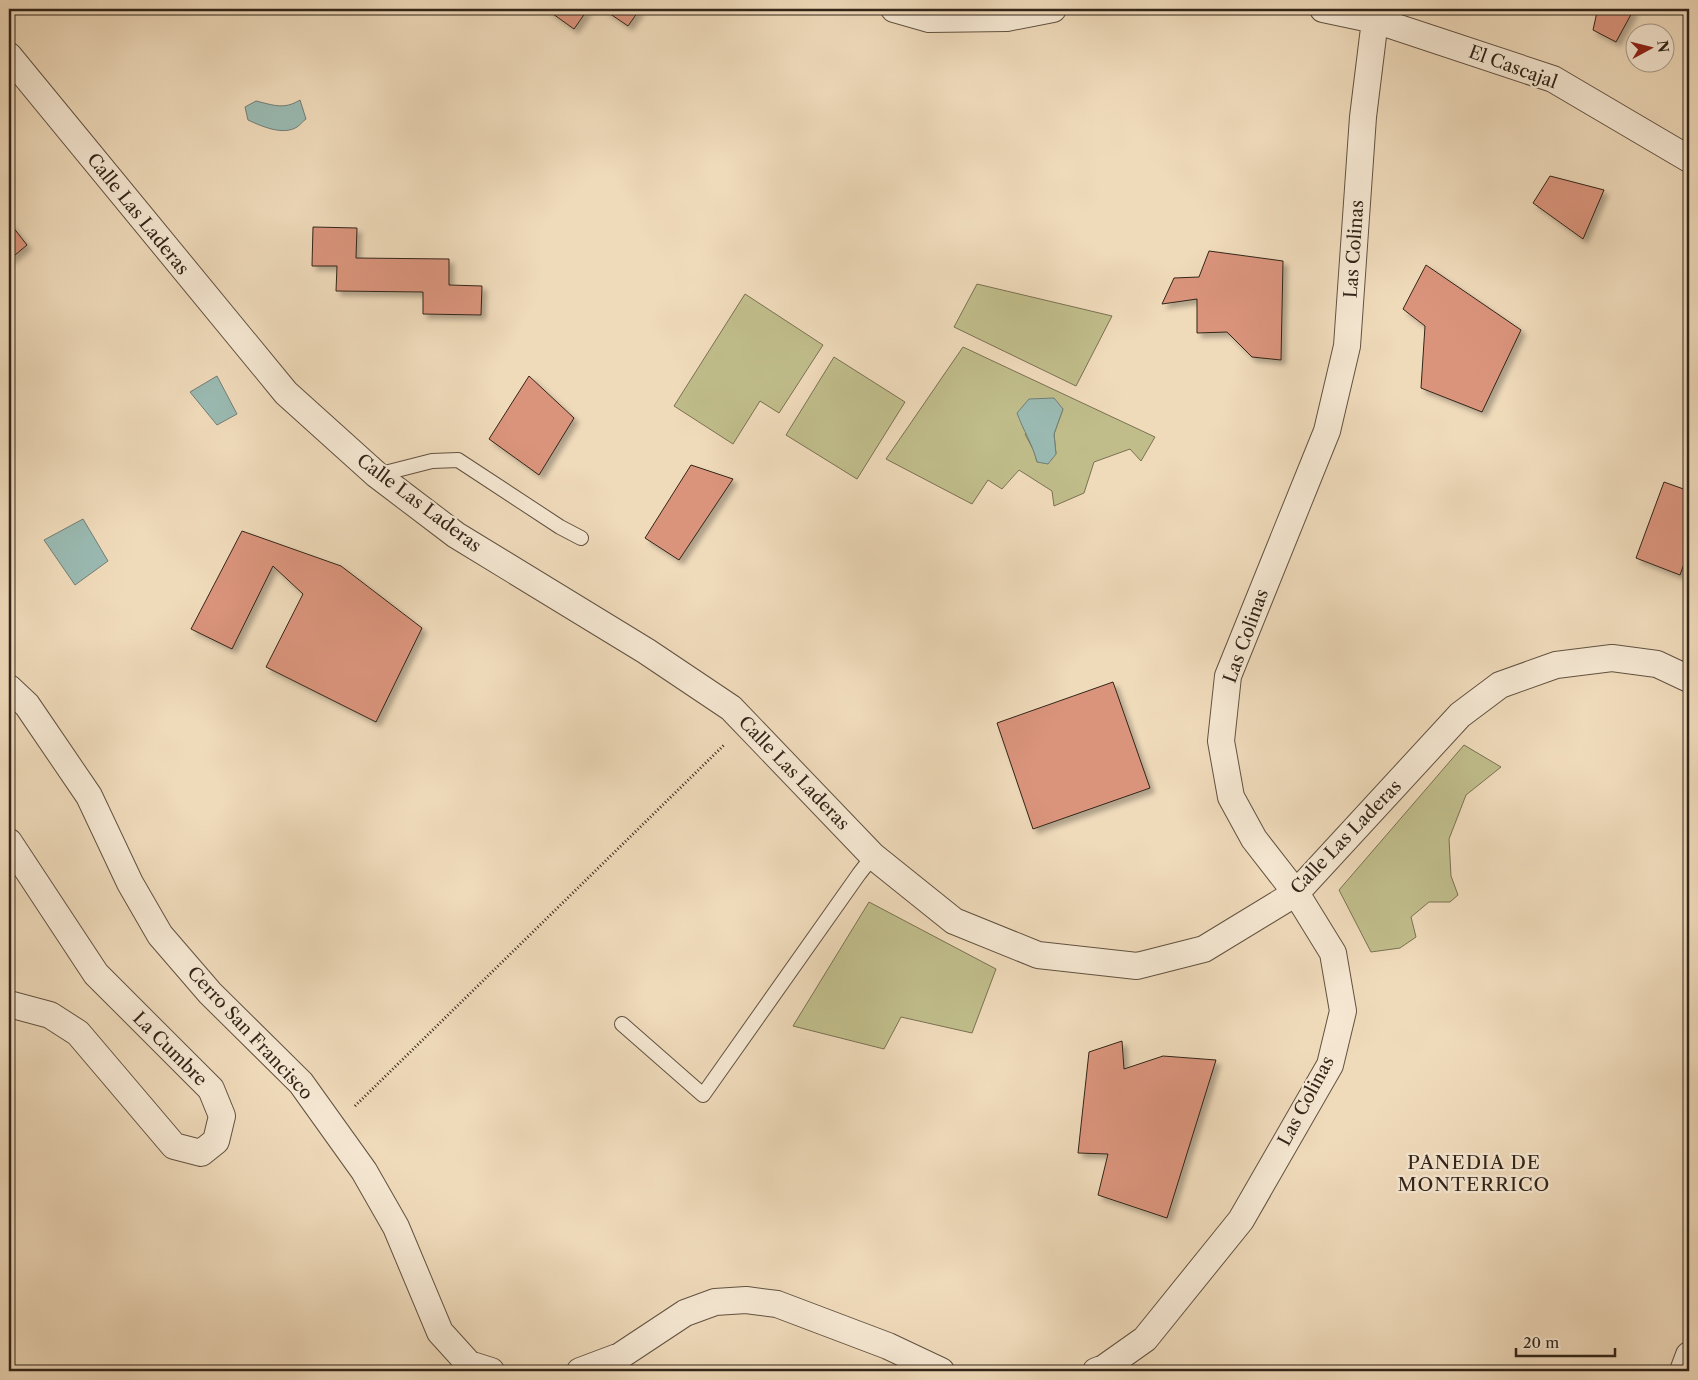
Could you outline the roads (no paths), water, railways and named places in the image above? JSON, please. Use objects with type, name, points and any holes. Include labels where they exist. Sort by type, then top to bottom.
[{"type":"street","points":[[894,9],[929,19],[1007,18],[1053,9]]},
{"type":"street","name":"El Cascajal","points":[[1323,9],[1377,14],[1553,79],[1689,159]]},
{"type":"street","name":"Las Colinas","points":[[1096,1371],[1104,1368],[1144,1339],[1241,1220],[1330,1064],[1343,1011],[1333,953],[1296,893],[1254,839],[1231,797],[1221,741],[1228,676],[1328,431],[1347,346],[1363,117],[1377,14]]},
{"type":"street","name":"Calle Las Laderas","points":[[9,56],[286,393],[377,475],[456,535],[646,651],[731,708],[873,856],[954,921],[1038,955],[1137,966],[1204,949],[1296,893],[1460,715],[1500,685],[1556,665],[1612,658],[1657,664],[1689,679]]},
{"type":"street","name":"Cerro San Francisco","points":[[9,688],[27,705],[89,796],[130,883],[160,935],[210,992],[301,1083],[364,1171],[396,1227],[440,1332],[469,1364],[491,1371]]},
{"type":"street","name":"La Cumbre","points":[[9,842],[96,974],[211,1089],[222,1116],[216,1141],[201,1153],[174,1146],[78,1033],[50,1015],[9,1004]]},
{"type":"street","points":[[580,1371],[620,1356],[685,1313],[715,1302],[746,1300],[776,1304],[888,1346],[941,1371]]},
{"type":"street","points":[[888,1346],[893,1371]]},
{"type":"street","points":[[1683,1371],[1689,1354]]},
{"type":"lane","points":[[377,475],[432,461],[458,460],[560,527],[581,538]]},
{"type":"lane","points":[[622,1024],[703,1095],[873,856]]},
{"type":"water","points":[[300,100],[306,119],[291,130],[272,129],[248,120],[245,107],[256,101],[284,106]]},
{"type":"water","points":[[217,376],[237,414],[217,425],[190,392]]},
{"type":"water","points":[[1054,398],[1063,409],[1054,434],[1056,454],[1048,464],[1037,462],[1017,413],[1029,399]]},
{"type":"water","points":[[83,519],[108,561],[75,585],[44,540]]},
{"type":"district","name":"PANEDIA DE MONTERRICO","points":[[1474,1173]]}]
